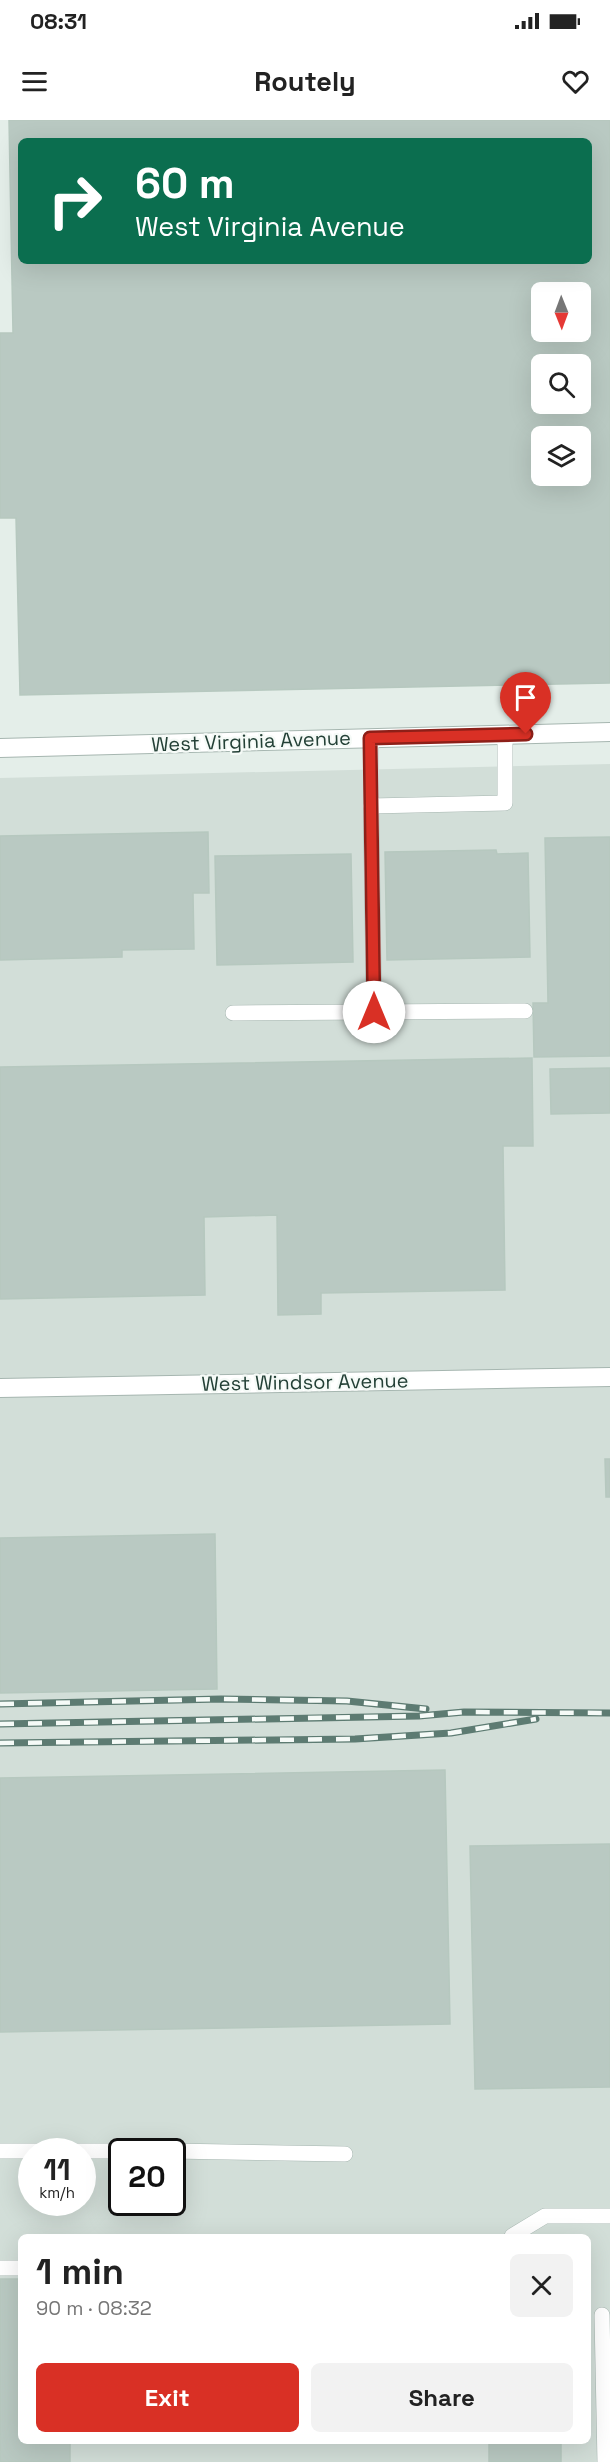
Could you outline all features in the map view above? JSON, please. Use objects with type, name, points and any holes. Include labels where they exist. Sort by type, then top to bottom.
[{"type":"street","name":"West Virginia Avenue","points":[[0,748],[610,732]]},
{"type":"street","name":"West Windsor Avenue","points":[[0,1388],[610,1377]]},
{"type":"lane","points":[[371,806],[505,803],[505,735]]},
{"type":"lane","points":[[370,738],[374,1012]]},
{"type":"lane","points":[[233,1013],[525,1011]]},
{"type":"lane","points":[[0,2151],[108,2151]]},
{"type":"lane","points":[[186,2151],[345,2154]]},
{"type":"lane","points":[[515,2234],[545,2216],[610,2216]]},
{"type":"lane","points":[[0,2268],[18,2268]]},
{"type":"lane","points":[[602,2315],[605,2462]]},
{"type":"shaded area","points":[[610,764],[610,2462],[0,2462],[0,778]]},
{"type":"building","points":[[9,120],[610,120],[610,683],[20,695],[16,518],[0,518],[0,333],[13,333]]},
{"type":"building","points":[[208,832],[209,893],[193,893],[194,949],[122,950],[122,957],[0,960],[0,836]]},
{"type":"building","points":[[610,837],[610,1056],[534,1057],[533,1003],[548,1003],[545,838]]},
{"type":"building","points":[[496,850],[497,854],[528,853],[530,957],[387,960],[385,852]]},
{"type":"building","points":[[351,854],[353,962],[217,965],[215,856]]},
{"type":"building","points":[[532,1058],[533,1146],[503,1146],[505,1290],[321,1293],[321,1314],[278,1315],[277,1215],[204,1217],[205,1295],[0,1299],[0,1067]]},
{"type":"building","points":[[610,1068],[610,1113],[551,1114],[550,1069]]},
{"type":"building","points":[[605,1459],[610,1459],[610,1497],[606,1497]]},
{"type":"building","points":[[215,1534],[217,1689],[0,1693],[0,1538]]},
{"type":"building","points":[[445,1770],[450,2024],[0,2032],[0,1778]]},
{"type":"building","points":[[610,1844],[610,2087],[475,2089],[470,1846]]},
{"type":"building","points":[[0,2279],[18,2279],[18,2444],[70,2444],[70,2462],[0,2462]]},
{"type":"building","points":[[489,2444],[561,2444],[561,2462],[489,2462]]},
{"type":"railway","points":[[0,1704],[221,1699],[347,1701],[426,1709]]},
{"type":"railway","points":[[0,1724],[419,1716],[464,1712],[610,1713]]},
{"type":"railway","points":[[0,1743],[355,1739],[451,1733],[536,1719]]},
{"type":"route","points":[[374,1012],[370,738],[526,734]]}]
